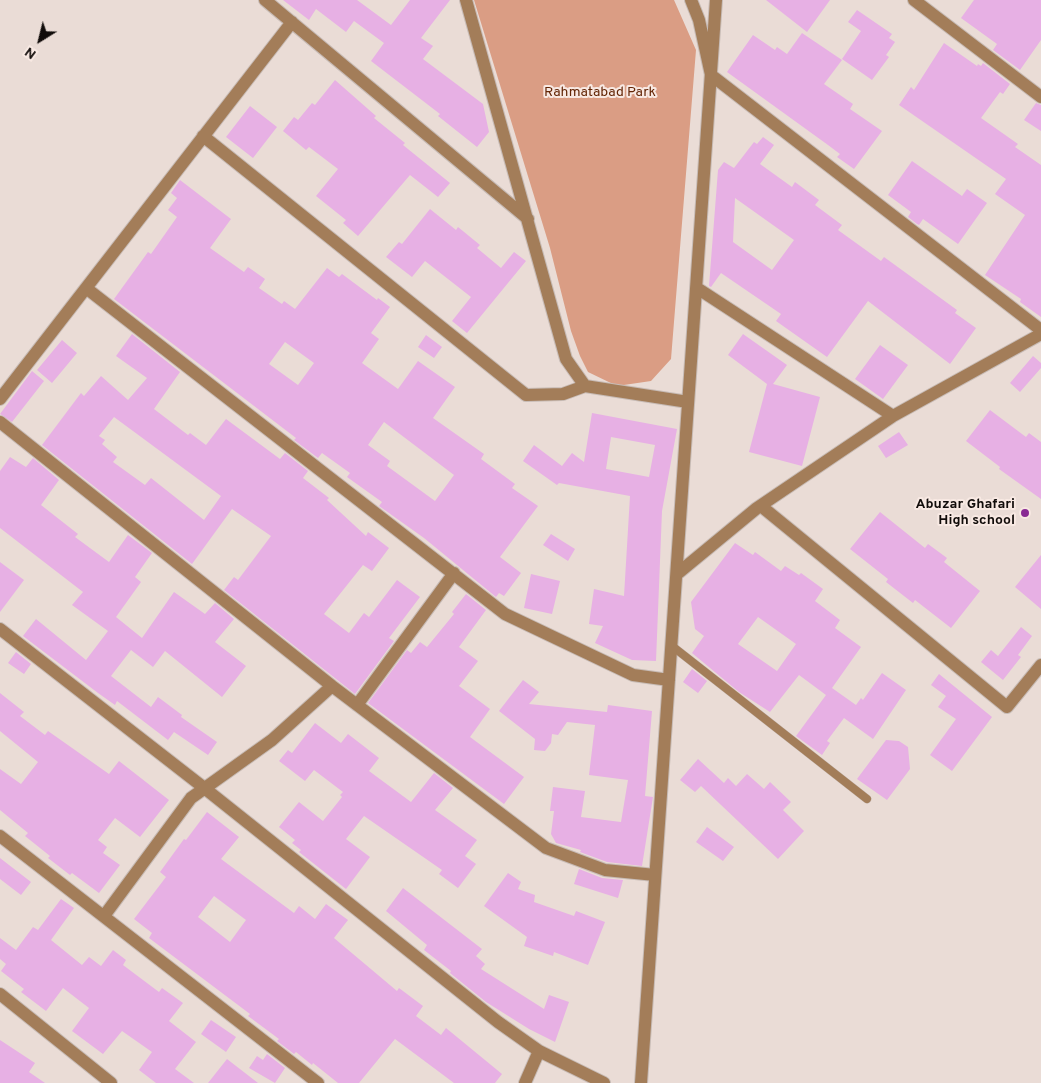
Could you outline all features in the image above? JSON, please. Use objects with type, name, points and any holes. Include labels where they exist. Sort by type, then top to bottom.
[{"type":"street","points":[[265,0],[528,219]]},
{"type":"street","points":[[466,0],[566,359],[585,386]]},
{"type":"street","points":[[692,0],[700,20],[711,76],[1041,330]]},
{"type":"street","points":[[641,1083],[716,0]]},
{"type":"street","points":[[914,0],[1041,97]]},
{"type":"street","points":[[0,399],[292,22]]},
{"type":"street","points":[[203,136],[526,395],[562,394],[585,386],[688,402]]},
{"type":"street","points":[[86,288],[505,614],[633,675],[669,680]]},
{"type":"street","points":[[697,288],[893,416]]},
{"type":"street","points":[[677,574],[760,506],[893,416],[1041,334]]},
{"type":"street","points":[[0,422],[332,686],[546,848],[605,870],[654,875]]},
{"type":"street","points":[[760,506],[1007,707],[1041,665]]},
{"type":"street","points":[[357,705],[454,573]]},
{"type":"street","points":[[0,628],[204,787],[498,1022],[539,1051],[604,1083]]},
{"type":"street","points":[[104,916],[191,798],[272,740],[332,686]]},
{"type":"street","points":[[0,836],[318,1083]]},
{"type":"street","points":[[0,994],[111,1083]]},
{"type":"street","points":[[525,1083],[539,1051]]},
{"type":"lane","points":[[672,646],[867,799]]},
{"type":"green space","name":"Rahmatabad Park","points":[[474,0],[674,0],[696,50],[671,359],[651,381],[617,386],[588,372],[580,356],[571,331],[550,248]]},
{"type":"building","points":[[283,0],[357,0],[391,25],[410,0],[450,0],[421,38],[433,46],[423,59],[483,104],[489,132],[477,147],[438,116],[440,114],[371,61],[384,43],[354,21],[346,32],[316,9],[309,20]]},
{"type":"building","points":[[766,0],[830,0],[807,32]]},
{"type":"building","points":[[974,0],[1041,0],[1041,40],[1020,70],[993,50],[997,44],[961,18]]},
{"type":"building","points":[[857,10],[892,34],[889,38],[895,42],[886,55],[889,57],[872,80],[842,59],[861,31],[848,22]]},
{"type":"building","points":[[802,33],[842,60],[824,84],[853,104],[850,109],[882,131],[854,169],[837,157],[840,154],[727,72],[753,35],[775,50],[777,47],[787,54]]},
{"type":"building","points":[[944,43],[977,66],[978,64],[981,66],[983,63],[1010,84],[1003,94],[1000,92],[981,118],[1018,144],[1015,147],[1041,165],[1041,317],[1020,302],[1021,299],[985,275],[1025,215],[995,194],[1006,179],[899,105],[911,87],[914,90]]},
{"type":"building","points":[[335,80],[376,116],[374,118],[405,143],[403,145],[450,183],[438,197],[410,175],[358,236],[343,223],[346,220],[316,196],[338,169],[309,147],[306,150],[283,131],[294,117],[298,120],[312,103],[315,105]]},
{"type":"building","points":[[1036,103],[1041,105],[1041,131],[1024,120]]},
{"type":"building","points":[[250,106],[277,127],[253,158],[226,137]]},
{"type":"building","points":[[763,137],[774,145],[760,164],[792,187],[795,182],[819,200],[815,205],[842,225],[838,230],[881,261],[884,257],[957,310],[955,313],[976,328],[950,364],[868,301],[827,357],[776,321],[781,314],[721,273],[711,287],[709,286],[718,170],[724,162],[734,168],[754,142],[757,144]],"holes":[[[735,198],[794,240],[772,270],[733,242]]]},
{"type":"building","points":[[912,161],[962,196],[967,189],[987,203],[958,244],[923,219],[919,225],[917,224],[908,217],[911,212],[888,195]]},
{"type":"building","points":[[180,180],[231,219],[210,248],[244,272],[248,267],[265,279],[259,288],[282,304],[284,301],[295,309],[327,268],[339,277],[342,274],[377,300],[378,298],[390,307],[371,333],[379,339],[362,363],[398,389],[418,361],[455,387],[433,418],[484,454],[481,459],[515,484],[512,488],[538,506],[500,557],[521,573],[504,596],[499,593],[496,597],[424,538],[379,506],[382,502],[347,477],[350,473],[322,453],[318,458],[294,440],[296,438],[114,299],[148,252],[151,254],[177,217],[168,210],[177,198],[171,193]],"holes":[[[285,342],[314,363],[298,385],[269,364]],[[384,422],[454,475],[435,501],[387,466],[390,461],[368,445]]]},
{"type":"building","points":[[430,209],[456,230],[458,227],[480,245],[477,248],[501,268],[514,252],[526,261],[467,333],[452,321],[471,297],[425,261],[412,277],[386,257],[399,242],[402,244]]},
{"type":"building","points":[[132,334],[180,372],[154,409],[188,435],[190,433],[206,445],[226,419],[280,459],[285,453],[308,471],[303,478],[329,498],[327,500],[366,536],[368,532],[389,548],[372,571],[363,565],[324,614],[349,633],[364,613],[369,617],[397,580],[420,597],[389,638],[394,641],[355,694],[224,590],[234,577],[238,580],[271,536],[232,509],[192,564],[42,445],[81,393],[84,396],[101,376],[128,400],[147,378],[116,356]],"holes":[[[114,417],[221,496],[204,520],[151,478],[145,485],[113,462],[117,457],[102,444],[105,440],[99,436]]]},
{"type":"building","points":[[743,334],[787,365],[773,384],[820,397],[802,466],[749,452],[767,384],[728,355]]},
{"type":"building","points":[[426,335],[442,347],[434,358],[418,347]]},
{"type":"building","points":[[62,340],[77,353],[52,383],[37,370]]},
{"type":"building","points":[[880,345],[908,365],[883,399],[855,379]]},
{"type":"building","points":[[1033,356],[1041,363],[1041,368],[1020,392],[1010,383]]},
{"type":"building","points":[[32,371],[44,381],[12,422],[0,414]]},
{"type":"building","points":[[990,410],[1026,437],[1029,433],[1041,442],[1041,499],[999,469],[1000,467],[966,441]]},
{"type":"building","points":[[592,413],[677,429],[662,511],[656,661],[632,660],[595,643],[603,626],[589,624],[594,589],[624,596],[630,496],[559,483],[557,485],[523,461],[534,445],[562,466],[572,453],[584,462]],"holes":[[[611,437],[655,445],[649,477],[606,469]]]},
{"type":"building","points":[[899,432],[908,445],[886,458],[878,446]]},
{"type":"building","points":[[10,457],[26,467],[33,458],[59,480],[41,505],[78,534],[75,537],[109,562],[128,535],[152,553],[135,577],[141,582],[116,617],[142,638],[174,592],[205,614],[215,603],[234,619],[215,642],[246,666],[222,697],[165,651],[153,667],[131,650],[111,676],[151,707],[158,697],[182,715],[181,717],[217,742],[208,755],[174,732],[168,740],[117,701],[115,705],[98,693],[23,636],[36,619],[86,660],[108,631],[72,605],[83,592],[0,528],[0,471]]},
{"type":"building","points":[[880,512],[925,548],[928,544],[947,558],[944,562],[980,591],[951,628],[915,600],[913,603],[886,582],[888,579],[850,549]]},
{"type":"building","points":[[551,534],[575,549],[568,561],[543,545]]},
{"type":"building","points":[[735,543],[753,555],[755,552],[781,571],[785,566],[799,575],[801,573],[823,589],[815,601],[840,620],[835,628],[861,647],[832,688],[856,705],[861,698],[863,700],[882,673],[906,690],[873,739],[844,718],[827,741],[830,743],[822,755],[796,736],[826,695],[799,675],[770,712],[739,692],[692,653],[704,636],[695,629],[691,602]],"holes":[[[758,617],[796,644],[777,671],[738,644]]]},
{"type":"building","points":[[1041,555],[1041,609],[1015,587]]},
{"type":"building","points":[[0,562],[24,580],[0,612]]},
{"type":"building","points":[[531,574],[560,581],[552,614],[524,608]]},
{"type":"building","points":[[466,594],[486,610],[459,647],[478,661],[459,686],[490,709],[470,737],[524,777],[504,804],[368,703],[407,650],[411,653],[420,642],[427,647],[454,614],[452,612]]},
{"type":"building","points":[[1021,627],[1032,636],[1018,655],[1021,657],[1003,680],[981,662],[991,650],[998,656]]},
{"type":"building","points":[[16,652],[31,664],[24,674],[8,663]]},
{"type":"building","points":[[692,669],[707,681],[698,693],[683,682]]},
{"type":"building","points":[[939,674],[992,717],[952,771],[930,755],[956,719],[938,707],[946,696],[931,685]]},
{"type":"building","points":[[523,680],[539,692],[529,704],[607,712],[608,705],[652,711],[645,796],[653,797],[642,866],[607,862],[580,852],[581,850],[556,843],[551,834],[554,811],[550,811],[553,787],[585,791],[581,817],[621,822],[628,780],[589,775],[595,725],[567,722],[558,735],[552,734],[551,743],[545,751],[534,750],[535,739],[499,711]]},
{"type":"building","points":[[0,693],[24,712],[20,716],[45,735],[48,731],[109,774],[119,761],[169,800],[140,837],[115,818],[98,840],[107,847],[103,853],[120,865],[99,893],[72,873],[70,875],[48,858],[50,856],[25,836],[28,833],[0,810],[0,769],[21,784],[38,762],[0,731]]},
{"type":"building","points":[[315,723],[341,743],[348,734],[379,758],[369,771],[411,802],[434,773],[453,788],[435,810],[477,840],[465,856],[476,864],[458,888],[439,874],[442,870],[364,816],[346,839],[370,857],[346,889],[299,852],[301,850],[292,843],[295,840],[279,827],[299,802],[323,821],[342,797],[340,795],[343,792],[314,770],[305,781],[279,761],[288,750],[292,753]]},
{"type":"building","points":[[886,740],[899,741],[908,747],[910,769],[887,800],[857,779]]},
{"type":"building","points":[[698,759],[724,783],[728,778],[736,786],[747,774],[764,789],[770,782],[791,802],[783,810],[804,831],[778,859],[701,786],[695,792],[680,780]]},
{"type":"building","points":[[207,812],[239,837],[221,859],[294,913],[299,906],[315,919],[326,904],[348,920],[334,938],[397,991],[399,988],[423,1006],[416,1016],[441,1035],[446,1028],[502,1074],[495,1083],[454,1083],[395,1039],[359,1083],[338,1083],[313,1063],[312,1065],[296,1052],[294,1054],[277,1041],[279,1039],[248,1016],[250,1014],[149,938],[152,933],[134,919],[166,877],[160,872],[184,839],[186,840]],"holes":[[[214,896],[246,920],[230,942],[198,917]]]},
{"type":"building","points":[[707,827],[734,847],[723,861],[696,842]]},
{"type":"building","points":[[0,858],[31,882],[21,895],[0,879]]},
{"type":"building","points":[[579,869],[602,878],[623,880],[618,898],[574,884]]},
{"type":"building","points":[[508,873],[521,882],[518,889],[535,895],[534,902],[574,916],[576,911],[605,922],[588,965],[554,952],[553,956],[524,946],[527,937],[484,906]]},
{"type":"building","points":[[403,888],[482,949],[476,956],[485,964],[481,969],[544,1009],[549,995],[569,1002],[555,1042],[529,1029],[486,1002],[424,950],[427,945],[386,911]]},
{"type":"building","points":[[61,899],[74,908],[51,940],[82,965],[89,957],[101,966],[113,950],[126,960],[123,965],[159,992],[162,988],[183,1003],[169,1021],[196,1042],[175,1069],[194,1083],[156,1083],[139,1070],[152,1052],[122,1031],[103,1054],[72,1031],[89,1008],[63,988],[46,1011],[21,992],[24,989],[1,971],[6,964],[0,959],[0,938],[16,950],[33,927],[38,930]]},
{"type":"building","points":[[211,1020],[236,1037],[226,1052],[201,1034]]},
{"type":"building","points":[[0,1040],[35,1063],[29,1072],[45,1083],[0,1083]]},
{"type":"building","points":[[267,1054],[285,1068],[275,1083],[249,1068],[257,1056],[263,1060]]},
{"type":"building","points":[[227,1059],[258,1083],[208,1083]]},
{"type":"place","name":"Abuzar Ghafari High school","points":[[1025,513]]}]
